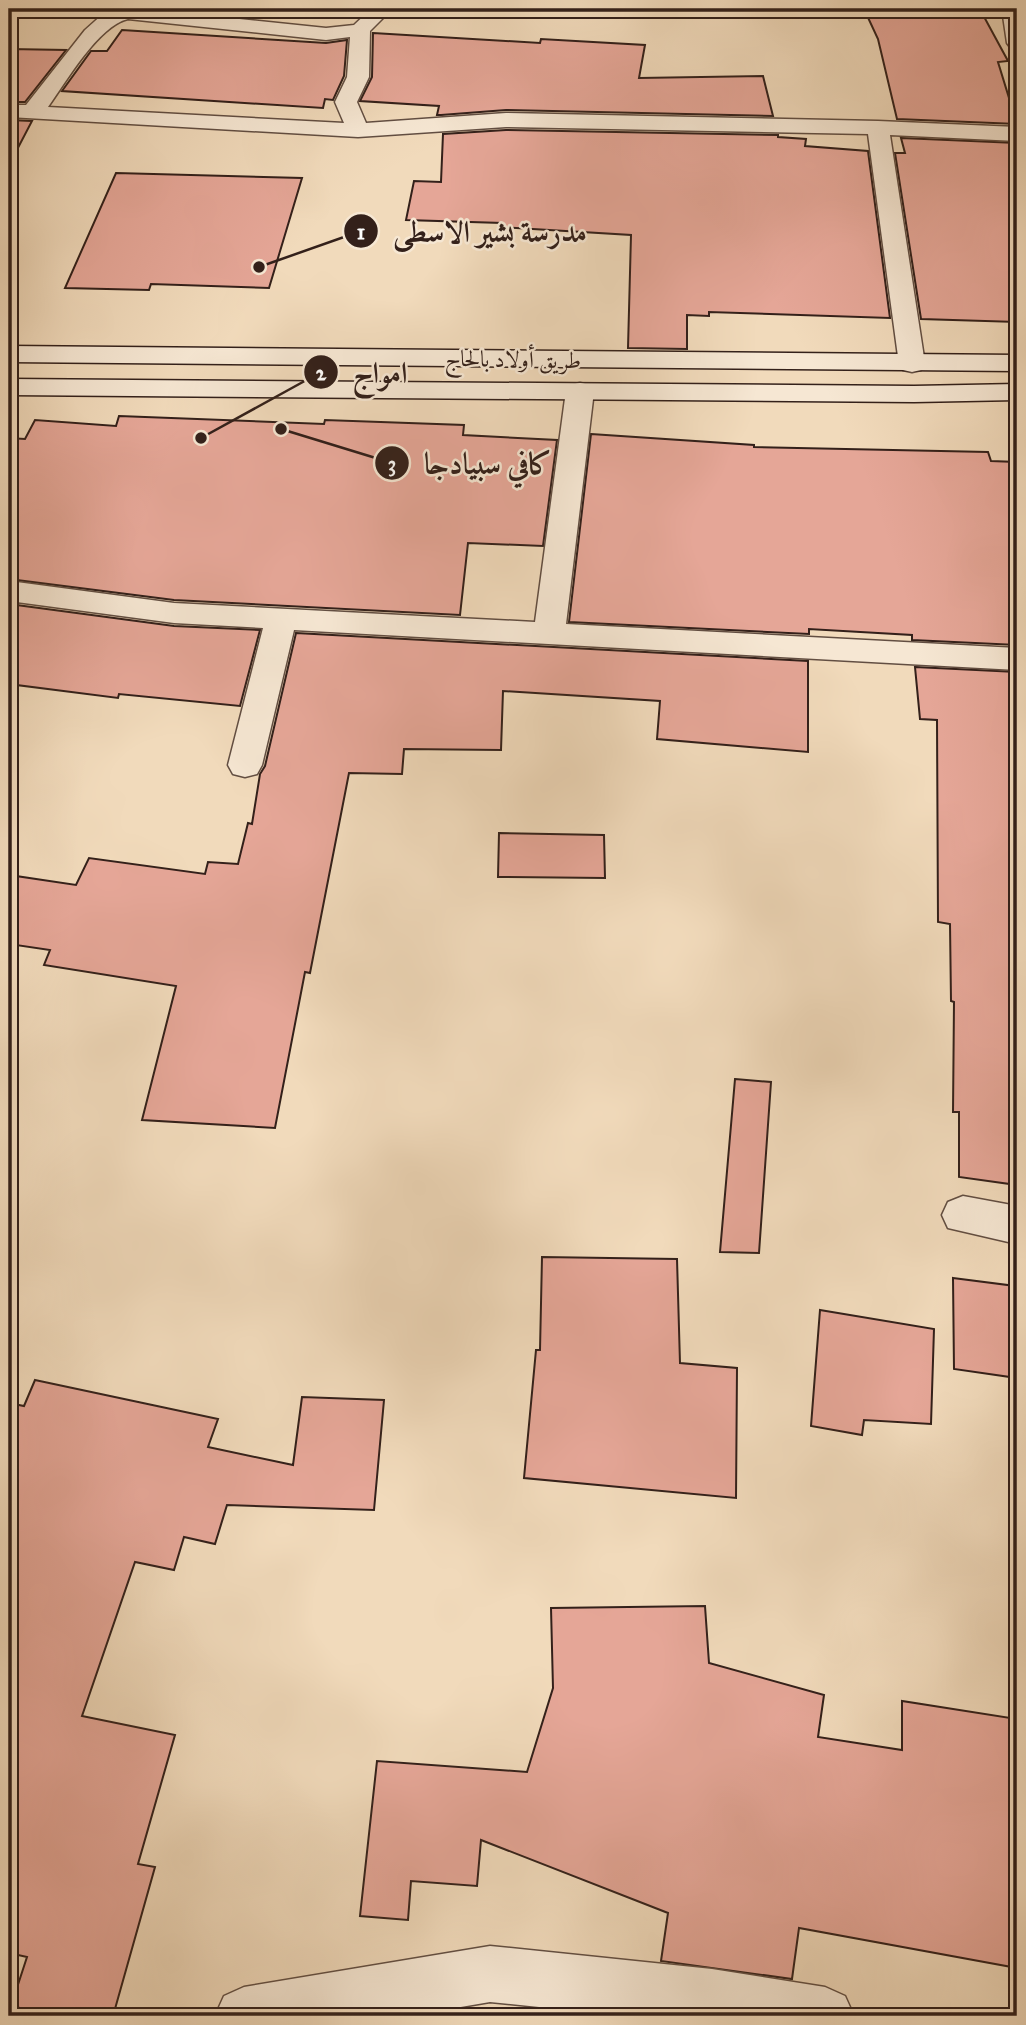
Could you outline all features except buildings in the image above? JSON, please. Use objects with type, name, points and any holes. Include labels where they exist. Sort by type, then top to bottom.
[{"type":"street","points":[[33,111],[92,34],[117,15],[128,13],[326,34],[360,30],[382,9]]},
{"type":"street","points":[[1012,9],[1017,43]]},
{"type":"street","points":[[358,130],[346,102],[355,91],[360,62],[360,30]]},
{"type":"street","points":[[9,111],[358,130],[506,120],[878,128],[1017,134]]},
{"type":"street","points":[[878,128],[912,365]]},
{"type":"street","name":"طريق أولاد بالحاج","points":[[9,354],[912,365],[1017,363]]},
{"type":"street","name":"طريق أولاد بالحاج","points":[[9,387],[900,394],[1017,392]]},
{"type":"street","points":[[549,633],[580,391]]},
{"type":"street","points":[[9,591],[174,613],[1017,659]]},
{"type":"street","points":[[245,765],[281,618]]},
{"type":"street","points":[[963,1216],[1017,1225]]},
{"type":"street","points":[[244,2016],[490,1974],[712,1997],[825,2016]]},
{"type":"place","name":"مدرسة بشير الاسطى","points":[[259,267]]},
{"type":"place","name":"كافي سبيادجا","points":[[281,429]]},
{"type":"place","name":"امواج","points":[[201,438]]}]
